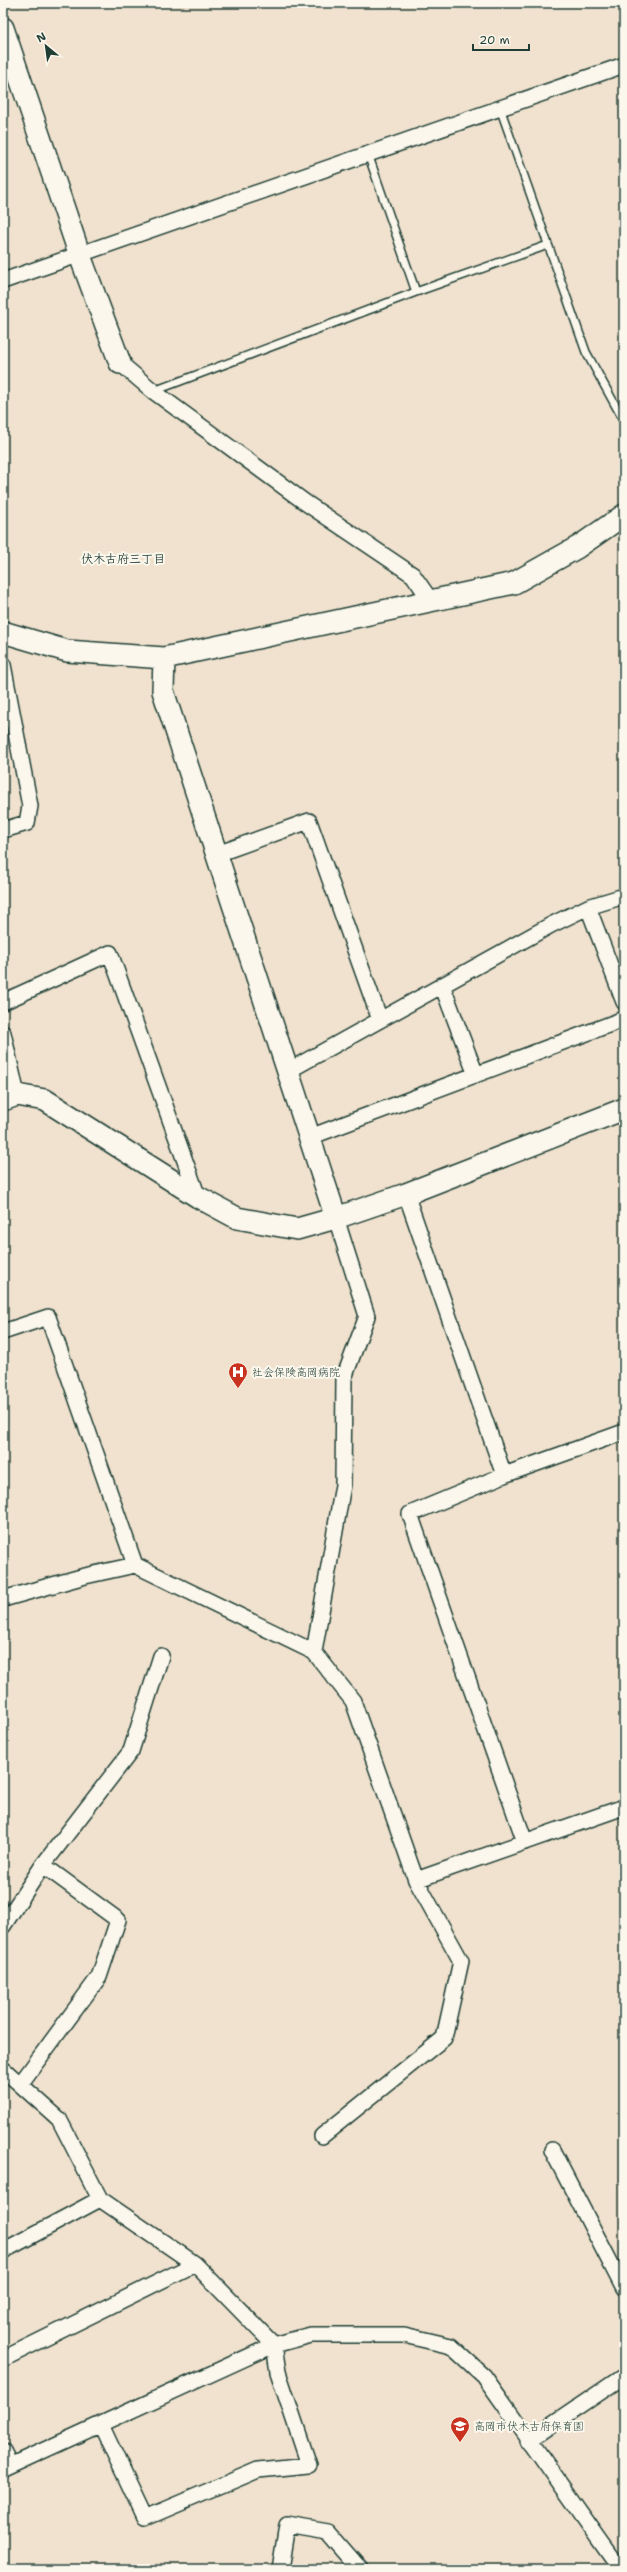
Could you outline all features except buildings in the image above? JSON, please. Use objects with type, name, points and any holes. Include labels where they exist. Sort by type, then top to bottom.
[{"type":"street","points":[[3,28],[79,253],[120,363],[153,391],[306,503],[413,575],[431,601]]},
{"type":"street","points":[[3,281],[79,253],[624,64]]},
{"type":"street","points":[[3,632],[67,651],[164,658],[514,582],[578,547],[624,515]]},
{"type":"street","points":[[164,658],[163,691],[368,1316],[344,1378],[342,1485],[314,1652]]},
{"type":"street","points":[[3,665],[30,806],[27,823],[3,830]]},
{"type":"street","points":[[217,854],[309,821],[380,1020]]},
{"type":"street","points":[[288,1071],[551,925],[588,907],[624,896]]},
{"type":"street","points":[[588,907],[624,1002]]},
{"type":"street","points":[[3,1002],[110,953],[198,1197]]},
{"type":"street","points":[[442,985],[476,1075]]},
{"type":"street","points":[[310,1138],[624,1019]]},
{"type":"street","points":[[3,1033],[10,1097],[45,1100],[198,1197],[237,1218],[298,1228],[336,1218],[406,1194],[624,1109]]},
{"type":"street","points":[[406,1194],[504,1475]]},
{"type":"street","points":[[3,1332],[48,1317],[135,1565]]},
{"type":"street","points":[[525,1842],[410,1514],[504,1475],[624,1432]]},
{"type":"street","points":[[3,1599],[85,1576],[135,1565],[314,1652],[353,1701],[416,1880],[461,1961],[444,2038],[322,2136]]},
{"type":"street","points":[[3,1926],[43,1865],[131,1751],[161,1656]]},
{"type":"street","points":[[416,1880],[623,1810]]},
{"type":"street","points":[[21,2083],[99,1977],[118,1920],[43,1865]]},
{"type":"street","points":[[3,2069],[21,2083],[59,2119],[100,2199],[195,2264],[274,2345],[278,2372],[309,2465],[258,2470],[145,2518],[101,2425]]},
{"type":"street","points":[[552,2150],[624,2289]]},
{"type":"street","points":[[3,2251],[100,2199]]},
{"type":"street","points":[[3,2359],[195,2264]]},
{"type":"street","points":[[3,2450],[7,2467],[274,2345],[311,2335],[404,2335],[451,2346],[484,2376],[528,2441],[621,2569]]},
{"type":"street","points":[[528,2441],[624,2376]]},
{"type":"street","points":[[280,2569],[286,2525],[328,2532],[360,2569]]},
{"type":"lane","points":[[500,108],[586,352],[624,421]]},
{"type":"lane","points":[[368,154],[416,292]]},
{"type":"lane","points":[[153,391],[416,292],[548,245]]},
{"type":"place","name":"社会保険高岡病院","points":[[238,1389]]},
{"type":"place","name":"高岡市伏木古府保育園","points":[[460,2443]]},
{"type":"district","name":"伏木古府三丁目","points":[[123,559]]}]
